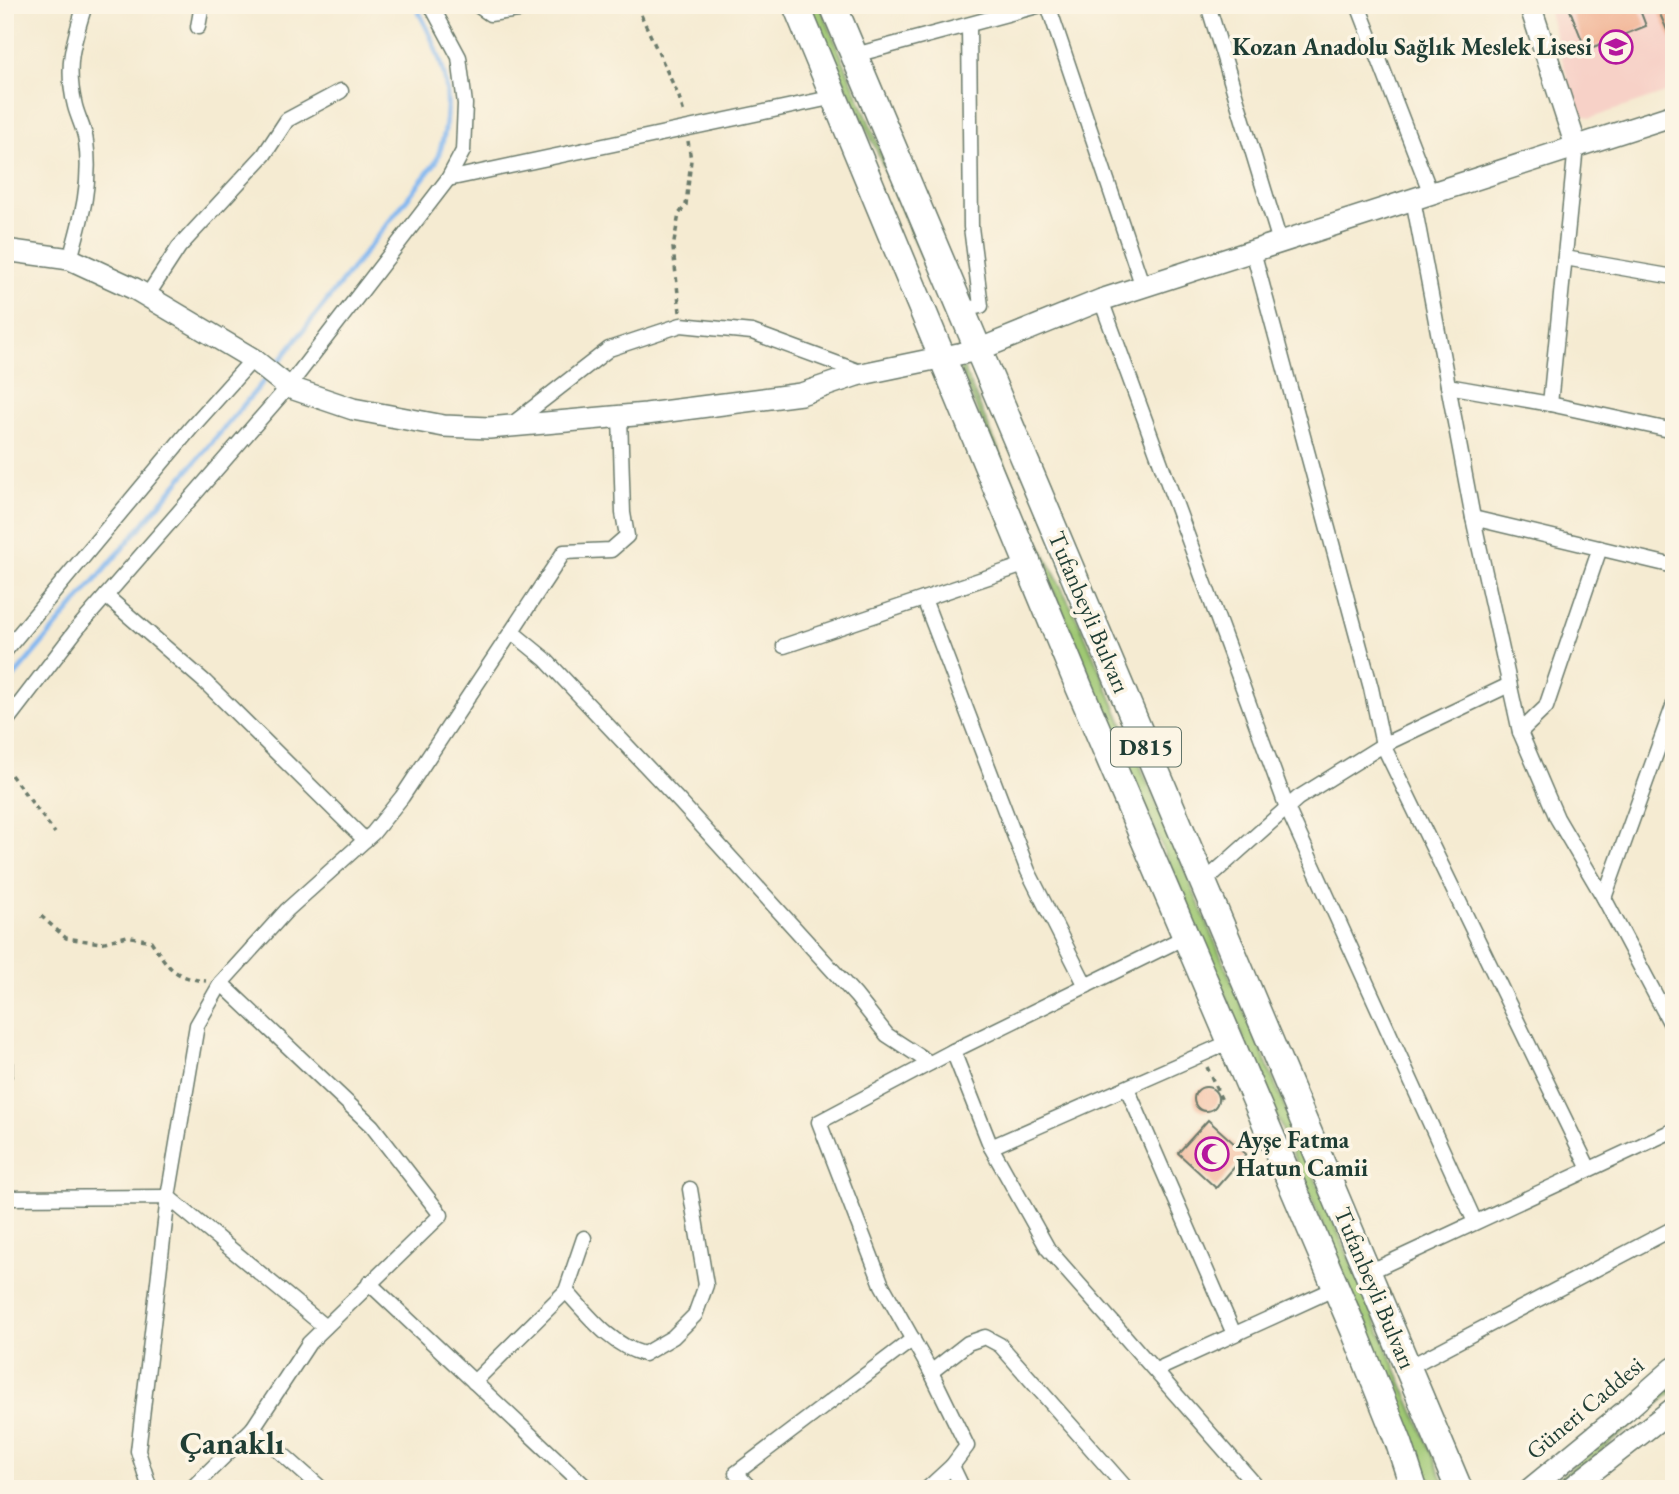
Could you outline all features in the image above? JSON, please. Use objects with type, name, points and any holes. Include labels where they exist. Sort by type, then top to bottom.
[{"type":"highway","name":"Tufanbeyli Bulvarı","points":[[796,5],[1027,564],[1336,1287],[1385,1408],[1414,1489]]},
{"type":"highway","name":"Tufanbeyli Bulvarı","points":[[833,5],[1459,1489]]},
{"type":"street","points":[[69,259],[87,198],[86,141],[68,71],[74,38],[85,5]]},
{"type":"street","points":[[198,26],[202,5]]},
{"type":"street","points":[[5,723],[77,629],[285,385],[448,178],[463,151],[465,104],[458,57],[431,5]]},
{"type":"street","points":[[477,5],[490,14],[553,5]]},
{"type":"street","points":[[855,55],[1041,5]]},
{"type":"street","points":[[1048,5],[1143,287]]},
{"type":"street","points":[[1208,5],[1280,242]]},
{"type":"street","points":[[1358,5],[1422,196],[1448,386],[1473,518],[1520,732],[1557,818],[1604,898],[1674,1030]]},
{"type":"street","points":[[1530,5],[1576,146],[1550,404]]},
{"type":"street","points":[[961,310],[981,306],[971,227],[969,25]]},
{"type":"street","points":[[146,296],[179,247],[264,155],[287,120],[341,92]]},
{"type":"street","points":[[448,178],[835,97]]},
{"type":"street","points":[[5,250],[69,259],[146,296],[253,359],[285,385],[353,409],[444,426],[489,428],[620,416],[801,394],[864,373],[978,350],[1101,300],[1674,115]]},
{"type":"street","points":[[1253,251],[1371,688],[1383,745],[1589,1169]]},
{"type":"street","points":[[1565,258],[1674,277]]},
{"type":"street","points":[[1101,300],[1287,808],[1475,1222]]},
{"type":"street","points":[[509,426],[609,349],[681,325],[752,332],[864,373]]},
{"type":"street","points":[[5,651],[191,428],[253,359]]},
{"type":"street","points":[[1448,386],[1550,404],[1674,431]]},
{"type":"street","points":[[150,1489],[138,1451],[167,1197],[197,1025],[221,983],[288,910],[365,840],[402,797],[564,552],[611,550],[627,536],[623,513],[620,416]]},
{"type":"street","points":[[1473,518],[1674,566]]},
{"type":"street","points":[[1520,732],[1546,707],[1600,548]]},
{"type":"street","points":[[784,646],[1027,564]]},
{"type":"street","points":[[106,596],[205,682],[365,840]]},
{"type":"street","points":[[924,599],[1028,871],[1086,986]]},
{"type":"street","points":[[512,632],[545,659],[681,803],[856,996],[887,1035],[930,1063]]},
{"type":"street","points":[[1204,882],[1298,798],[1383,745],[1509,685]]},
{"type":"street","points":[[1604,898],[1674,704]]},
{"type":"street","points":[[927,1489],[952,1466],[967,1446],[931,1372],[882,1285],[819,1122],[953,1051],[1185,937]]},
{"type":"street","points":[[191,1489],[253,1428],[309,1343],[441,1215],[372,1126],[221,983]]},
{"type":"street","points":[[991,1147],[1230,1042]]},
{"type":"street","points":[[5,1051],[5,1074]]},
{"type":"street","points":[[953,1051],[991,1147],[1048,1249],[1259,1489]]},
{"type":"street","points":[[1127,1088],[1234,1334]]},
{"type":"street","points":[[1369,1272],[1674,1130]]},
{"type":"street","points":[[566,1291],[625,1349],[644,1354],[673,1337],[695,1315],[706,1285],[691,1189]]},
{"type":"street","points":[[5,1198],[167,1197],[325,1327]]},
{"type":"street","points":[[1409,1367],[1674,1228]]},
{"type":"street","points":[[474,1382],[566,1291],[584,1238]]},
{"type":"street","points":[[369,1283],[588,1489]]},
{"type":"street","points":[[1156,1370],[1336,1287]]},
{"type":"street","points":[[931,1372],[968,1343],[985,1337],[1000,1345],[1126,1489]]},
{"type":"street","points":[[751,1489],[736,1473],[913,1339]]},
{"type":"street","name":"Güneri Caddesi","points":[[1530,1489],[1625,1412],[1674,1368]]},
{"type":"street","points":[[1570,1489],[1674,1408]]},
{"type":"street","points":[[253,1428],[322,1489]]},
{"type":"street","points":[[952,1466],[963,1489]]},
{"type":"path","points":[[640,5],[641,15],[679,97],[691,160],[686,205],[679,214],[673,248],[681,325]]},
{"type":"path","points":[[5,767],[55,833]]},
{"type":"path","points":[[41,916],[66,938],[102,943],[127,936],[152,941],[170,970],[186,980],[221,983]]},
{"type":"path","points":[[1202,1055],[1223,1103]]},
{"type":"shaded area","name":"Kozan Anadolu Sağlık Meslek Lisesi","points":[[1547,5],[1674,5],[1674,90],[1591,118],[1577,113]]},
{"type":"green space","points":[[808,5],[820,5],[948,311],[945,312],[876,149]]},
{"type":"green space","points":[[963,367],[1033,531],[1083,631],[1447,1489],[1426,1489],[1374,1346],[959,368]]},
{"type":"green space","points":[[1674,1383],[1674,1391],[1554,1489],[1545,1489]]},
{"type":"building","points":[[1568,5],[1638,5],[1646,26],[1586,50]]},
{"type":"building","points":[[1656,5],[1674,5],[1674,46]]},
{"type":"building","points":[[1206,1087],[1215,1090],[1218,1099],[1215,1108],[1206,1111],[1197,1108],[1194,1099],[1197,1090]]},
{"type":"building","name":"Ayşe Fatma Hatun Camii","points":[[1208,1120],[1246,1154],[1216,1188],[1178,1153]]},
{"type":"waterway","points":[[274,368],[436,162],[447,120],[445,81],[434,44],[415,5]]},
{"type":"waterway","points":[[5,687],[268,376]]},
{"type":"place","name":"Kozan Anadolu Sağlık Meslek Lisesi","points":[[1616,47]]},
{"type":"place","name":"Ayşe Fatma Hatun Camii","points":[[1212,1154]]},
{"type":"district","name":"Çanaklı","points":[[232,1443]]}]
